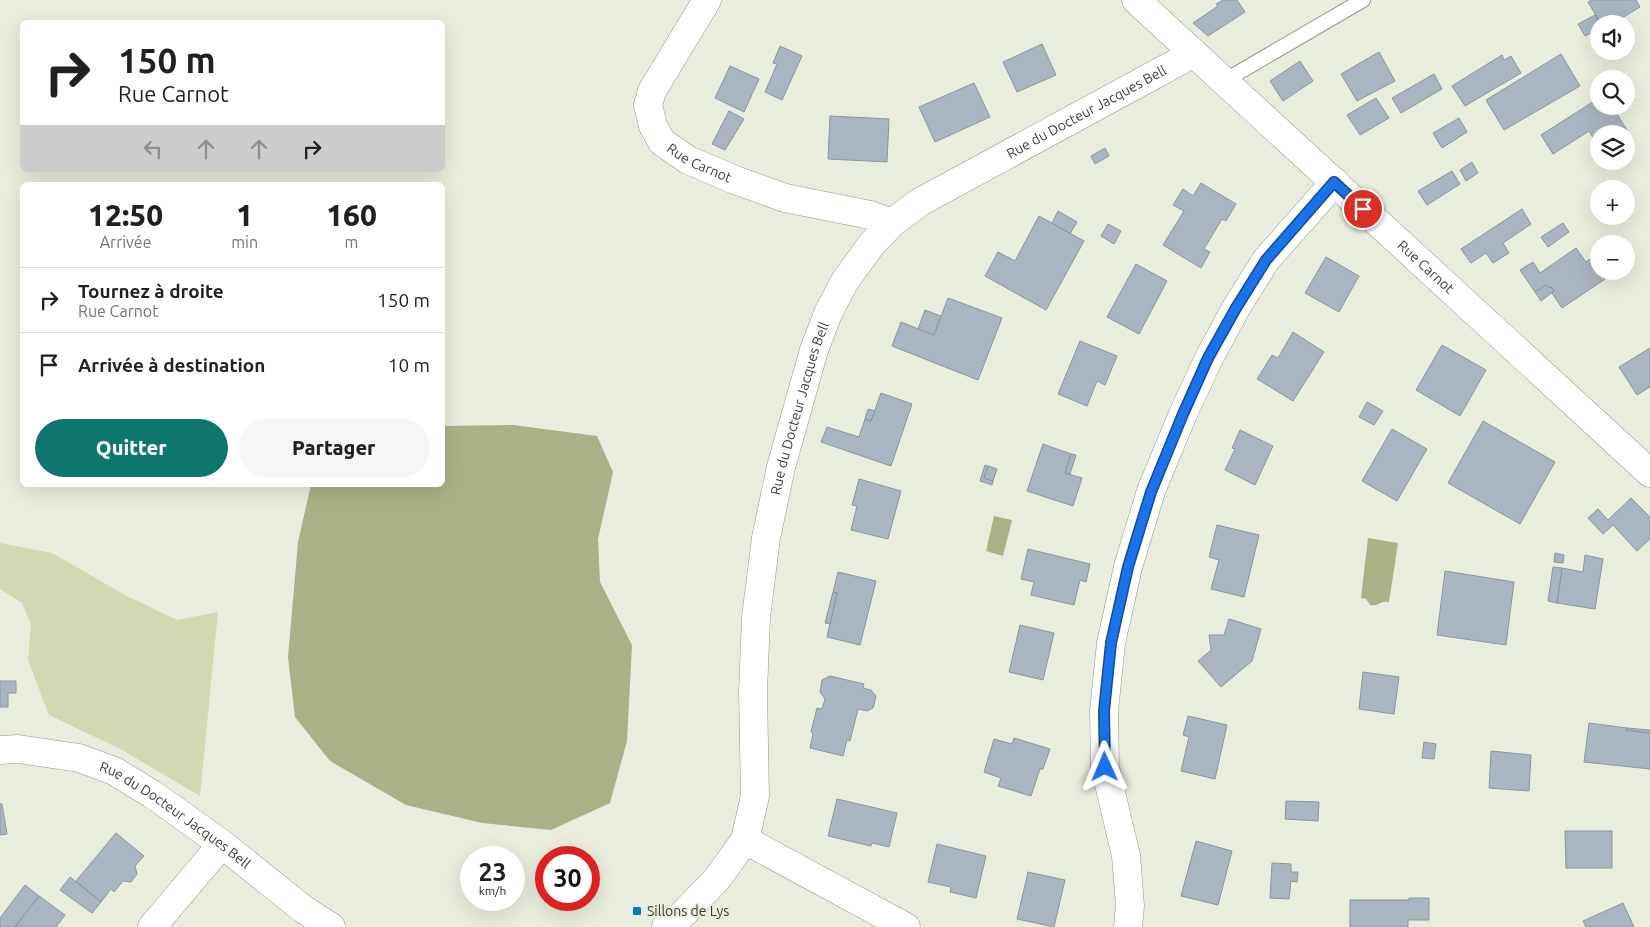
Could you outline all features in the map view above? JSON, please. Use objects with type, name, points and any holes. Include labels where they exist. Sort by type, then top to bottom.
[{"type":"street","name":"Rue Carnot","points":[[707,0],[652,90],[648,105],[653,126],[662,142],[688,160],[785,198],[870,215],[892,223]]},
{"type":"street","name":"Rue Carnot","points":[[1136,0],[1650,473]]},
{"type":"street","name":"Rue du Docteur Jacques Bell","points":[[666,927],[680,917],[717,880],[745,840],[755,796],[753,692],[756,617],[766,538],[780,467],[814,350],[829,311],[845,281],[871,245],[892,223],[920,202],[1178,62],[1192,52]]},
{"type":"street","points":[[1128,927],[1130,906],[1126,856],[1105,767],[1104,711],[1111,643],[1128,567],[1151,492],[1208,358],[1266,260],[1334,182]]},
{"type":"street","name":"Rue du Docteur Jacques Bell","points":[[0,750],[18,749],[79,758],[114,771],[152,794],[222,844],[303,909],[331,927]]},
{"type":"street","points":[[745,840],[906,927]]},
{"type":"street","points":[[152,927],[222,844]]},
{"type":"lane","points":[[1224,81],[1363,0]]},
{"type":"shaded area","points":[[513,425],[597,436],[613,472],[598,539],[600,582],[632,645],[627,741],[610,803],[551,830],[482,823],[406,805],[330,761],[295,717],[288,657],[298,542],[311,487],[445,487],[445,426]]},
{"type":"shaded area","points":[[994,516],[1012,520],[1003,556],[986,551]]},
{"type":"shaded area","points":[[1368,538],[1398,543],[1389,602],[1375,605],[1370,605],[1366,599],[1361,598]]},
{"type":"shaded area","points":[[0,543],[52,553],[125,595],[177,620],[218,612],[200,796],[122,750],[49,715],[28,660],[31,625],[22,603],[0,589]]},
{"type":"building","points":[[1223,0],[1237,0],[1245,12],[1208,36],[1193,23],[1218,6],[1216,4]]},
{"type":"building","points":[[1592,0],[1636,0],[1640,7],[1627,15],[1596,15],[1588,2]]},
{"type":"building","points":[[1590,18],[1590,34],[1585,36],[1578,24]]},
{"type":"building","points":[[1042,44],[1056,75],[1017,92],[1003,62]]},
{"type":"building","points":[[780,46],[802,56],[782,100],[765,92],[777,64],[773,63]]},
{"type":"building","points":[[1379,52],[1395,81],[1357,101],[1341,74]]},
{"type":"building","points":[[1561,54],[1580,86],[1504,130],[1486,100]]},
{"type":"building","points":[[1502,55],[1504,60],[1511,56],[1521,73],[1465,106],[1452,86]]},
{"type":"building","points":[[1300,61],[1313,81],[1283,101],[1270,81]]},
{"type":"building","points":[[730,66],[759,79],[744,112],[715,98]]},
{"type":"building","points":[[1434,74],[1442,89],[1401,113],[1392,98]]},
{"type":"building","points":[[974,83],[990,117],[935,142],[919,107]]},
{"type":"building","points":[[1376,98],[1389,118],[1360,135],[1347,115]]},
{"type":"building","points":[[1590,104],[1590,115],[1618,115],[1624,125],[1590,125],[1590,133],[1589,131],[1553,154],[1541,135]]},
{"type":"building","points":[[729,111],[744,119],[725,150],[712,144]]},
{"type":"building","points":[[830,116],[889,119],[887,162],[828,159]]},
{"type":"building","points":[[1459,118],[1467,132],[1442,148],[1433,133]]},
{"type":"building","points":[[1105,148],[1109,156],[1095,164],[1091,156]]},
{"type":"building","points":[[1472,162],[1478,173],[1466,181],[1460,170]]},
{"type":"building","points":[[1452,171],[1460,184],[1427,205],[1418,191]]},
{"type":"building","points":[[1201,183],[1236,204],[1226,221],[1222,219],[1204,249],[1210,252],[1201,268],[1163,245],[1184,211],[1173,205],[1183,189],[1193,196]]},
{"type":"building","points":[[1522,209],[1531,224],[1503,243],[1509,253],[1493,263],[1486,253],[1471,263],[1461,249]]},
{"type":"building","points":[[1058,211],[1077,222],[1070,234],[1052,223]]},
{"type":"building","points":[[1039,216],[1084,241],[1046,310],[985,276],[998,252],[1015,261]]},
{"type":"building","points":[[1563,223],[1569,232],[1548,247],[1541,237]]},
{"type":"building","points":[[1108,224],[1121,231],[1114,244],[1101,236]]},
{"type":"building","points":[[1576,248],[1586,262],[1590,259],[1590,280],[1604,280],[1562,308],[1552,293],[1554,291],[1551,287],[1549,288],[1546,285],[1535,292],[1520,270],[1533,262],[1540,273]]},
{"type":"building","points":[[1326,257],[1359,276],[1339,312],[1305,293]]},
{"type":"building","points":[[1136,264],[1167,281],[1139,334],[1107,317]]},
{"type":"building","points":[[1546,285],[1554,291],[1541,301],[1535,292]]},
{"type":"building","points":[[948,298],[1002,318],[978,380],[892,346],[901,322],[934,335]]},
{"type":"building","points":[[925,310],[941,316],[934,335],[918,329]]},
{"type":"building","points":[[1293,332],[1324,352],[1293,401],[1257,379],[1272,355],[1278,358]]},
{"type":"building","points":[[1080,341],[1117,356],[1105,385],[1097,381],[1087,406],[1058,394]]},
{"type":"building","points":[[1442,345],[1486,370],[1460,416],[1416,390]]},
{"type":"building","points":[[1650,348],[1650,387],[1637,395],[1619,367]]},
{"type":"building","points":[[881,393],[912,404],[891,466],[821,442],[827,427],[859,437],[865,419],[871,421]]},
{"type":"building","points":[[1367,402],[1383,411],[1374,425],[1359,417]]},
{"type":"building","points":[[868,409],[875,411],[871,421],[865,419]]},
{"type":"building","points":[[1483,421],[1555,462],[1520,524],[1448,483]]},
{"type":"building","points":[[1392,429],[1427,449],[1397,501],[1362,481]]},
{"type":"building","points":[[1240,430],[1273,446],[1255,485],[1225,470],[1235,449],[1232,448]]},
{"type":"building","points":[[1043,444],[1071,454],[1065,473],[1082,478],[1073,506],[1027,491]]},
{"type":"building","points":[[1071,454],[1076,455],[1070,474],[1065,473]]},
{"type":"building","points":[[985,465],[988,466],[984,478],[993,481],[992,485],[980,481]]},
{"type":"building","points":[[988,466],[997,469],[993,481],[984,478]]},
{"type":"building","points":[[859,479],[901,491],[888,539],[851,530],[857,506],[852,505]]},
{"type":"building","points":[[1631,498],[1650,517],[1650,539],[1637,551],[1613,525],[1603,534],[1588,518],[1598,509],[1608,520]]},
{"type":"building","points":[[1217,525],[1259,535],[1244,597],[1211,589],[1219,560],[1209,557]]},
{"type":"building","points":[[1028,549],[1090,564],[1086,582],[1080,580],[1074,605],[1031,595],[1034,582],[1021,579]]},
{"type":"building","points":[[1555,553],[1564,555],[1563,563],[1554,562]]},
{"type":"building","points":[[1585,555],[1603,559],[1595,609],[1557,603],[1562,568],[1583,572]]},
{"type":"building","points":[[1553,567],[1562,568],[1557,603],[1548,601]]},
{"type":"building","points":[[1445,571],[1514,582],[1506,645],[1437,635]]},
{"type":"building","points":[[838,572],[876,581],[860,645],[827,637],[837,593],[833,592]]},
{"type":"building","points":[[833,592],[837,593],[830,624],[825,623]]},
{"type":"building","points":[[1229,619],[1261,629],[1252,661],[1221,687],[1198,661],[1211,650],[1209,635],[1224,635]]},
{"type":"building","points":[[1020,625],[1054,633],[1043,680],[1009,672]]},
{"type":"building","points":[[1363,672],[1399,677],[1394,714],[1359,709]]},
{"type":"building","points":[[830,676],[864,684],[863,688],[871,690],[876,696],[873,708],[867,711],[858,709],[850,741],[847,740],[843,756],[810,748],[813,733],[811,732],[817,708],[822,709],[825,699],[820,692],[822,680]]},
{"type":"building","points":[[0,681],[16,681],[16,693],[8,693],[8,707],[0,707]]},
{"type":"building","points":[[1188,716],[1227,725],[1215,779],[1181,771],[1189,737],[1183,735]]},
{"type":"building","points":[[1589,723],[1650,733],[1650,769],[1584,762]]},
{"type":"building","points":[[1627,728],[1650,730],[1650,733],[1626,730]]},
{"type":"building","points":[[1014,738],[1050,749],[1043,769],[1040,769],[1031,796],[998,786],[1001,778],[984,772],[994,739],[1012,744]]},
{"type":"building","points":[[1424,742],[1436,744],[1434,759],[1422,758]]},
{"type":"building","points":[[1491,751],[1531,755],[1529,791],[1489,788]]},
{"type":"building","points":[[837,799],[897,813],[889,847],[872,843],[871,846],[828,836]]},
{"type":"building","points":[[1286,801],[1319,802],[1318,821],[1285,819]]},
{"type":"building","points":[[0,804],[2,804],[7,834],[0,835]]},
{"type":"building","points":[[1565,831],[1612,831],[1612,868],[1566,868]]},
{"type":"building","points":[[116,833],[144,856],[135,866],[137,874],[131,882],[123,881],[114,892],[111,889],[101,902],[76,881]]},
{"type":"building","points":[[1196,841],[1232,851],[1218,905],[1181,896]]},
{"type":"building","points":[[937,844],[986,856],[976,898],[950,892],[951,887],[928,882]]},
{"type":"building","points":[[1272,863],[1291,864],[1291,872],[1298,872],[1297,882],[1291,881],[1289,899],[1270,898]]},
{"type":"building","points":[[1028,872],[1065,880],[1054,927],[1017,919]]},
{"type":"building","points":[[70,877],[101,902],[92,913],[60,890]]},
{"type":"building","points":[[25,885],[39,896],[15,927],[0,927],[0,918]]},
{"type":"building","points":[[39,896],[65,915],[56,927],[15,927]]},
{"type":"building","points":[[1409,898],[1429,898],[1429,920],[1408,920],[1408,927],[1350,927],[1350,900],[1409,900]]},
{"type":"building","points":[[1623,903],[1634,927],[1586,927],[1583,921]]},
{"type":"place","name":"Sillons de Lys","points":[[637,911]]},
{"type":"route","points":[[1105,767],[1104,711],[1111,643],[1128,567],[1151,492],[1208,358],[1266,260],[1334,182],[1363,209]]}]
